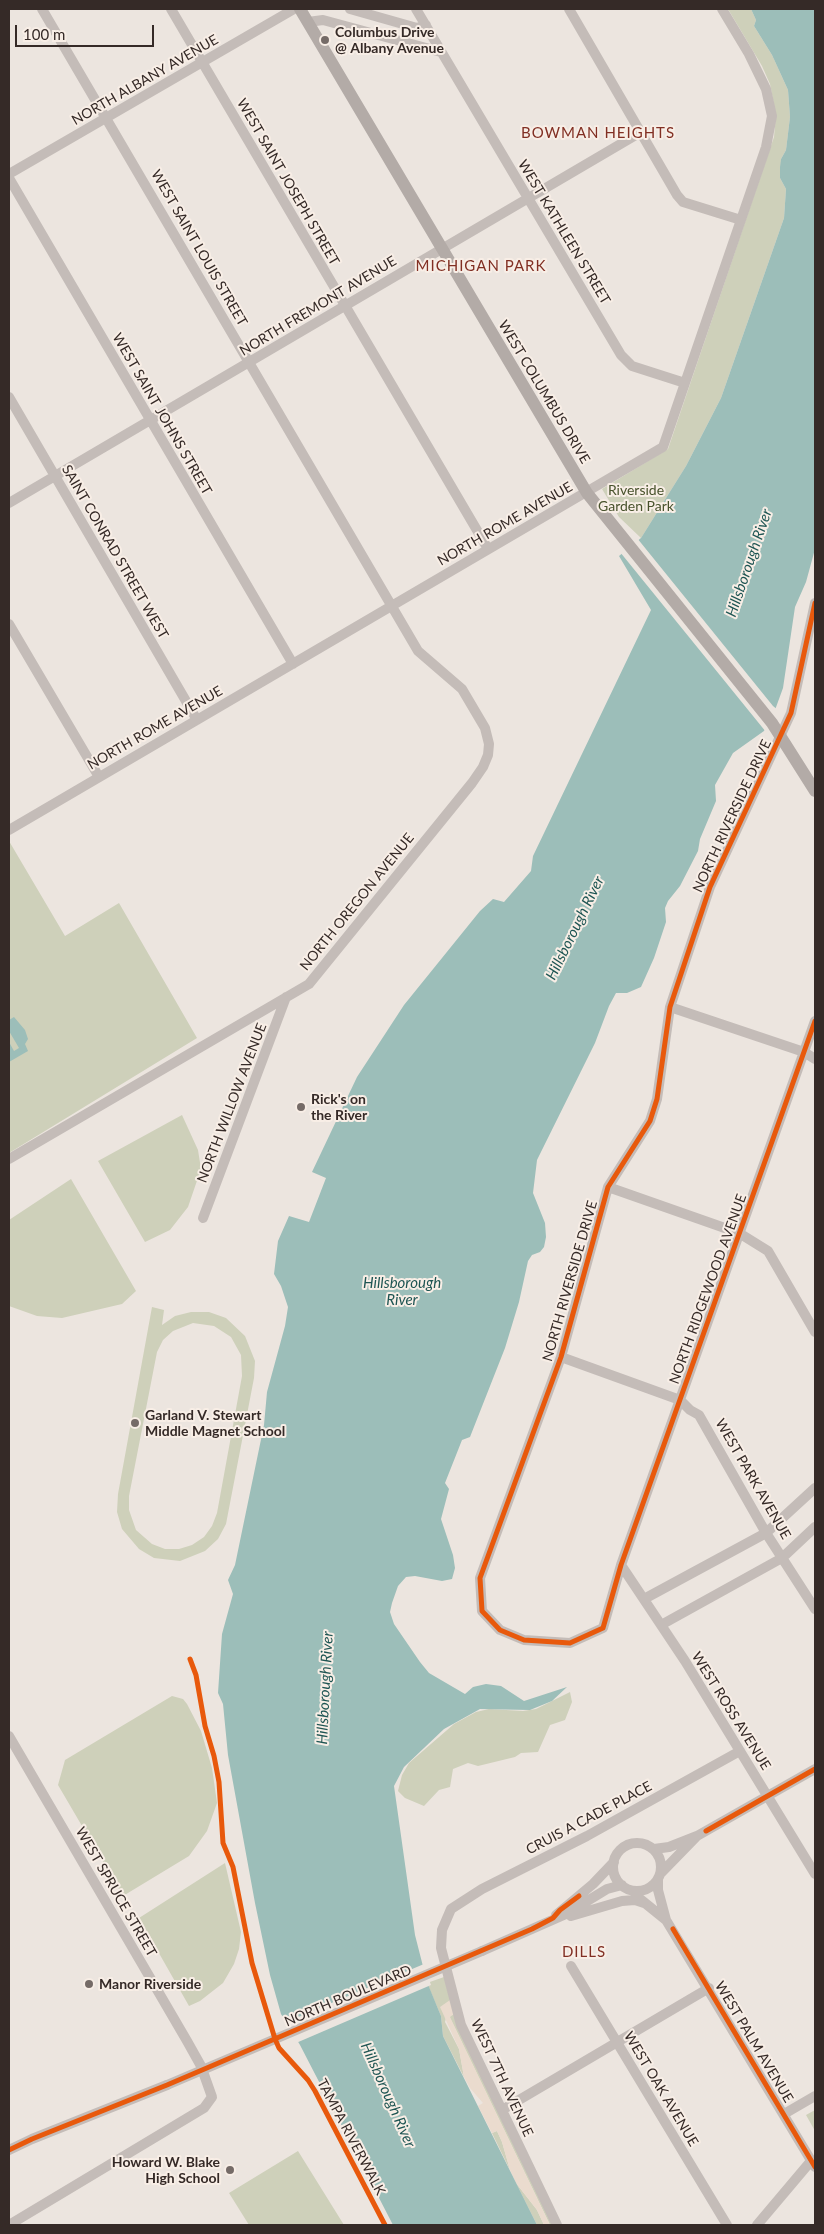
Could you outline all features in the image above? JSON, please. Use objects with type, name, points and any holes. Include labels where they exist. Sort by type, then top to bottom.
[{"type":"main road","name":"WEST COLUMBUS DRIVE","points":[[300,9],[587,493],[772,723],[815,791]]},
{"type":"street","name":"WEST SAINT LOUIS STREET","points":[[42,9],[392,606]]},
{"type":"street","name":"WEST SAINT JOSEPH STREET","points":[[171,9],[488,549]]},
{"type":"street","name":"NORTH ALBANY AVENUE","points":[[9,176],[294,9]]},
{"type":"street","points":[[350,9],[417,28],[426,26]]},
{"type":"street","name":"WEST KATHLEEN STREET","points":[[416,9],[621,355],[632,366],[685,383]]},
{"type":"street","points":[[569,9],[683,202],[741,220]]},
{"type":"street","name":"NORTH ROME AVENUE","points":[[9,830],[587,493],[664,446],[766,147],[772,116],[766,89],[749,54],[722,9]]},
{"type":"street","points":[[308,22],[323,20],[441,52]]},
{"type":"street","name":"NORTH FREMONT AVENUE","points":[[9,503],[641,132]]},
{"type":"street","name":"WEST SAINT JOHNS STREET","points":[[9,176],[293,664]]},
{"type":"street","name":"SAINT CONRAD STREET WEST","points":[[9,397],[197,720]]},
{"type":"street","name":"NORTH RIVERSIDE DRIVE","points":[[621,1565],[603,1628],[570,1643],[524,1640],[500,1630],[482,1611],[480,1578],[561,1357],[608,1187],[650,1121],[657,1099],[670,1008],[710,887],[791,713],[815,603]]},
{"type":"street","name":"NORTH OREGON AVENUE","points":[[9,1159],[308,984],[321,971],[472,783],[483,767],[488,755],[489,744],[485,728],[462,689],[418,651],[392,606]]},
{"type":"street","points":[[9,624],[99,777]]},
{"type":"street","name":"NORTH WILLOW AVENUE","points":[[202,1218],[286,997]]},
{"type":"street","points":[[670,1008],[804,1052],[815,1059]]},
{"type":"street","name":"NORTH RIDGEWOOD AVENUE","points":[[621,1565],[815,1021]]},
{"type":"street","points":[[608,1187],[739,1233],[768,1251],[815,1332]]},
{"type":"street","name":"WEST PARK AVENUE","points":[[561,1357],[680,1400],[690,1410],[700,1415],[766,1533],[815,1609]]},
{"type":"street","points":[[644,1598],[766,1533],[815,1488]]},
{"type":"street","points":[[661,1625],[782,1558],[815,1527]]},
{"type":"street","name":"WEST ROSS AVENUE","points":[[621,1565],[661,1625],[815,1874]]},
{"type":"street","name":"WEST SPRUCE STREET","points":[[9,1736],[188,2041],[212,2097],[204,2108],[9,2225]]},
{"type":"street","name":"CRUIS A CADE PLACE","points":[[451,1909],[482,1889],[587,1836],[740,1751]]},
{"type":"street","points":[[654,1849],[669,1847],[697,1836],[815,1769]]},
{"type":"street","points":[[659,1876],[660,1858],[654,1849],[641,1843],[626,1845],[620,1849],[614,1862],[615,1875],[625,1887],[642,1890],[649,1888],[697,1836]]},
{"type":"street","name":"NORTH BOULEVARD","points":[[553,1918],[560,1910],[594,1884],[614,1862]]},
{"type":"street","name":"WEST PALM AVENUE","points":[[659,1876],[658,1890],[666,1920],[813,2164]]},
{"type":"street","name":"WEST PALM AVENUE","points":[[625,1887],[666,1920]]},
{"type":"street","name":"NORTH BOULEVARD","points":[[9,2150],[482,1951],[553,1918],[566,1914],[607,1889],[625,1887]]},
{"type":"street","points":[[553,1918],[570,1916],[616,1902],[635,1900],[644,1903]]},
{"type":"street","name":"WEST 7TH AVENUE","points":[[451,1909],[442,1930],[441,1948],[461,2025],[557,2225]]},
{"type":"street","name":"WEST OAK AVENUE","points":[[571,1966],[727,2225]]},
{"type":"street","points":[[502,2110],[708,1988]]},
{"type":"street","points":[[784,2114],[815,2096]]},
{"type":"street","points":[[758,2225],[813,2164]]},
{"type":"green space","name":"Riverside Garden Park","points":[[728,9],[751,9],[756,20],[754,26],[772,55],[788,90],[790,117],[786,150],[781,159],[780,178],[786,189],[784,218],[721,398],[686,466],[641,538],[619,517],[602,489],[668,449],[774,137],[776,115],[770,84],[762,66]]},
{"type":"green space","points":[[9,841],[65,936],[119,903],[197,1038],[9,1153]]},
{"type":"green space","points":[[182,1115],[198,1150],[201,1169],[188,1207],[170,1230],[145,1242],[98,1161]]},
{"type":"green space","points":[[71,1179],[136,1291],[122,1304],[62,1318],[37,1316],[9,1306],[9,1220]]},
{"type":"green space","points":[[152,1307],[164,1310],[162,1325],[175,1316],[191,1312],[209,1312],[226,1318],[245,1336],[255,1361],[254,1378],[226,1524],[218,1539],[205,1551],[180,1561],[154,1558],[139,1549],[122,1529],[117,1512],[118,1494]],"holes":[[[193,1323],[214,1326],[231,1337],[241,1355],[242,1376],[217,1513],[212,1526],[204,1537],[192,1545],[179,1549],[165,1549],[152,1544],[136,1530],[129,1510],[129,1496],[157,1352],[163,1340],[173,1331]]]},
{"type":"green space","points":[[570,1692],[572,1702],[565,1720],[550,1725],[538,1752],[521,1753],[515,1757],[478,1766],[468,1763],[453,1769],[450,1787],[439,1790],[424,1806],[405,1798],[398,1791],[402,1775],[409,1763],[454,1724],[476,1712],[489,1709],[523,1711],[536,1709]]},
{"type":"green space","points":[[172,1696],[183,1699],[201,1731],[212,1768],[217,1803],[207,1831],[189,1856],[123,1896],[58,1785],[65,1760]]},
{"type":"green space","points":[[225,1863],[241,1932],[239,1949],[234,1964],[223,1983],[200,2001],[189,2006],[139,1918]]},
{"type":"green space","points":[[444,1977],[450,2000],[445,2022],[459,2049],[464,2077],[443,2036],[441,2016],[427,1983]]},
{"type":"green space","points":[[454,2014],[553,2225],[550,2225],[449,2016]]},
{"type":"green space","points":[[815,2110],[815,2131],[806,2115]]},
{"type":"green space","points":[[497,2131],[502,2142],[510,2170],[492,2133]]},
{"type":"green space","points":[[298,2151],[344,2225],[249,2225],[229,2193]]},
{"type":"green space","points":[[516,2183],[537,2210],[544,2225],[537,2225]]},
{"type":"shaded area","points":[[450,2000],[454,2014],[450,2017],[550,2225],[544,2225],[537,2210],[516,2183],[497,2131],[492,2133],[478,2106],[483,2103],[470,2088],[464,2077],[459,2049],[440,2007]]},
{"type":"water","name":"Hillsborough River","points":[[751,9],[815,9],[815,549],[806,582],[795,607],[783,688],[775,710],[764,731],[733,753],[715,785],[716,801],[700,839],[698,851],[680,886],[665,908],[666,922],[654,958],[641,987],[627,993],[616,993],[595,1043],[537,1160],[533,1193],[545,1223],[546,1237],[544,1247],[540,1252],[532,1255],[528,1261],[519,1302],[505,1348],[470,1437],[462,1440],[445,1483],[449,1489],[441,1519],[453,1555],[455,1568],[452,1579],[442,1581],[415,1576],[406,1577],[398,1586],[392,1603],[390,1612],[394,1624],[420,1662],[429,1673],[465,1694],[473,1687],[486,1684],[501,1686],[524,1701],[567,1687],[552,1701],[530,1710],[480,1709],[444,1729],[404,1767],[394,1786],[415,1935],[427,1982],[441,2016],[443,2036],[537,2225],[393,2225],[300,2045],[281,2014],[270,1975],[255,1903],[228,1755],[223,1704],[218,1693],[222,1634],[233,1594],[228,1580],[235,1565],[264,1425],[267,1392],[285,1326],[288,1307],[281,1286],[274,1274],[278,1241],[289,1216],[309,1222],[326,1178],[312,1172],[357,1077],[404,1005],[480,911],[493,899],[504,902],[531,871],[533,856],[651,610],[619,556],[641,538],[686,466],[721,398],[784,218],[786,189],[780,178],[780,167],[781,159],[786,150],[790,117],[788,90],[772,55],[754,26],[756,20]]},
{"type":"water","points":[[14,1017],[25,1030],[28,1039],[25,1044],[28,1051],[9,1062],[9,1042],[14,1051],[19,1048],[9,1031],[9,1020]]},
{"type":"pier","points":[[637,538],[778,710],[766,732],[620,552]]},
{"type":"pier","points":[[424,1964],[431,1985],[296,2043],[284,2023]]},
{"type":"cycle path","points":[[815,603],[791,713],[710,887],[670,1007],[657,1099],[650,1121],[608,1187],[561,1357],[480,1578],[482,1611],[500,1630],[524,1640],[570,1643],[603,1628],[621,1565],[815,1021]]},
{"type":"cycle path","name":"TAMPA RIVERWALK","points":[[190,1659],[196,1675],[205,1726],[219,1782],[223,1843],[233,1867],[252,1963],[275,2039],[279,2048],[308,2080],[315,2091],[385,2225]]},
{"type":"cycle path","points":[[706,1831],[815,1769]]},
{"type":"cycle path","points":[[9,2150],[167,2085],[532,1929],[553,1918],[560,1910],[579,1896]]},
{"type":"cycle path","points":[[673,1929],[815,2167]]},
{"type":"place","name":"Columbus Drive @ Albany Avenue","points":[[325,40]]},
{"type":"place","name":"Rick's on the River","points":[[301,1107]]},
{"type":"place","name":"Garland V. Stewart Middle Magnet School","points":[[135,1423]]},
{"type":"place","name":"Manor Riverside","points":[[89,1984]]},
{"type":"place","name":"Howard W. Blake High School","points":[[230,2170]]},
{"type":"district","name":"BOWMAN HEIGHTS","points":[[598,133]]},
{"type":"district","name":"MICHIGAN PARK","points":[[481,266]]},
{"type":"district","name":"DILLS","points":[[584,1952]]}]
